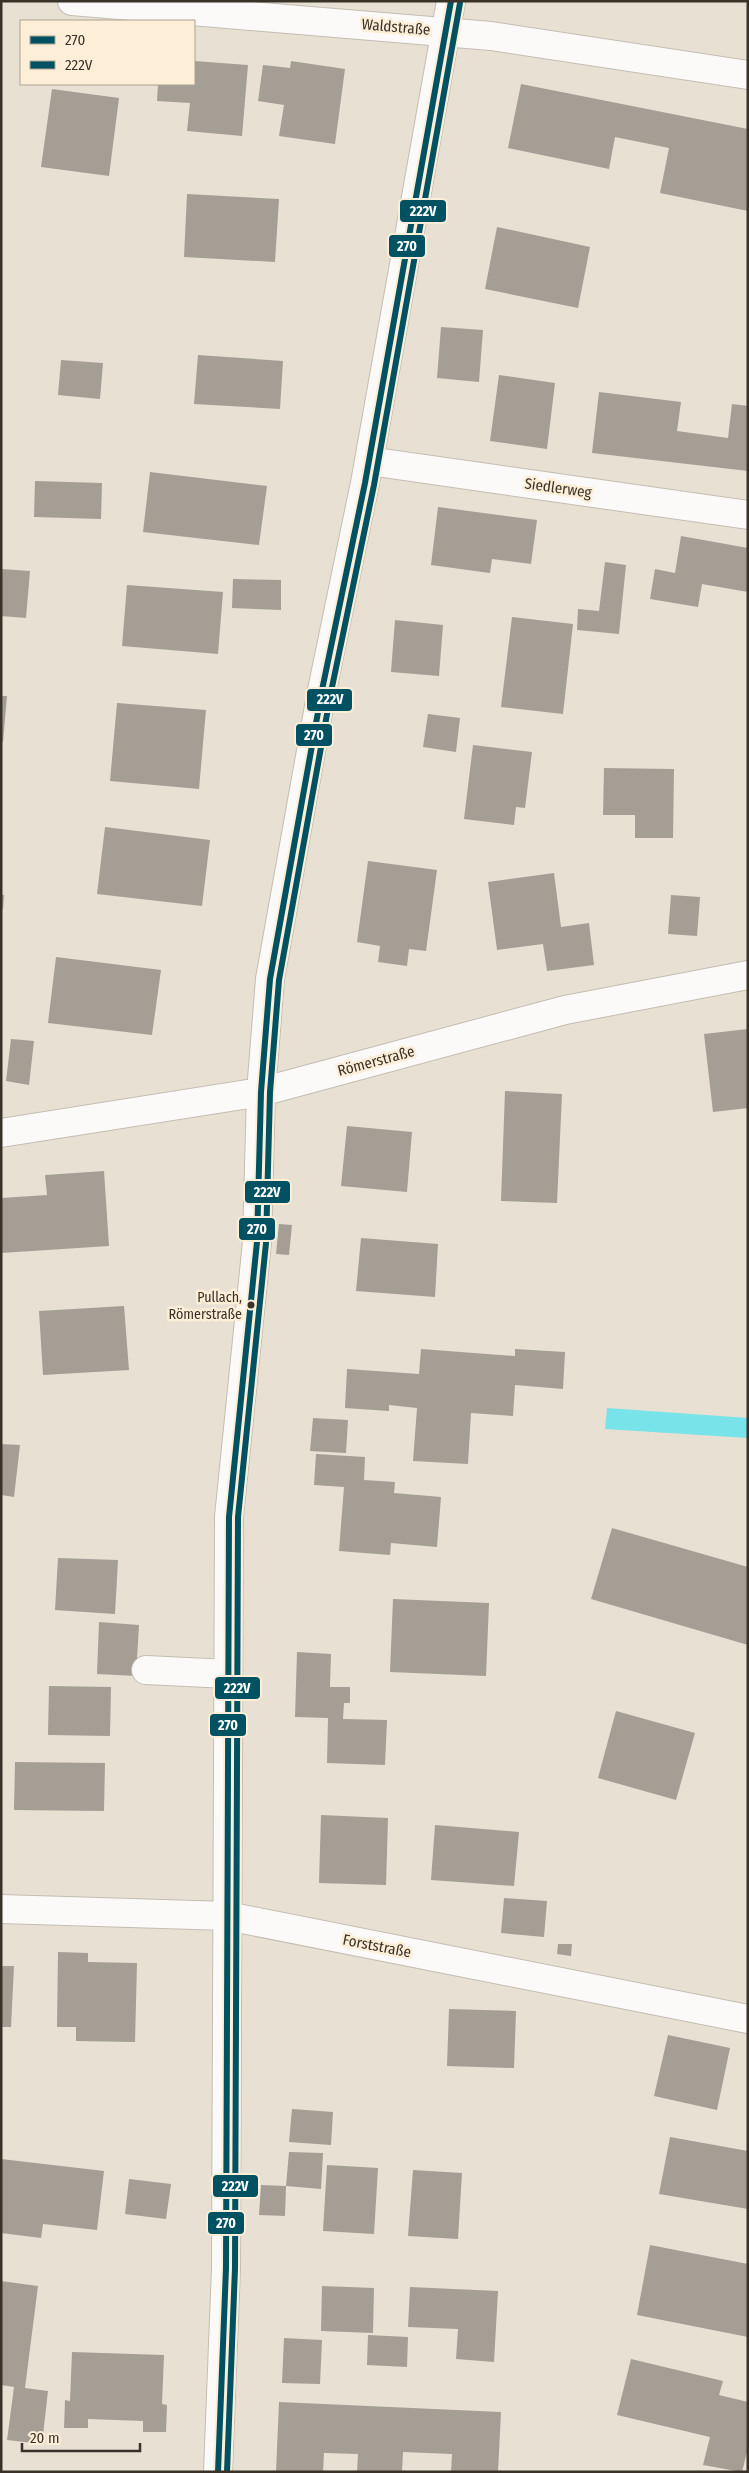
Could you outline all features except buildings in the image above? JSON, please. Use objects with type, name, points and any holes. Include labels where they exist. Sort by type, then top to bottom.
[{"type":"street","name":"Waldstraße","points":[[72,1],[492,36],[748,75]]},
{"type":"street","points":[[218,2472],[226,2268],[229,1517],[257,1242],[261,1092],[272,970],[322,690],[368,461],[451,1]]},
{"type":"street","name":"Siedlerweg","points":[[368,461],[748,515]]},
{"type":"street","name":"Römerstraße","points":[[1,1133],[261,1092],[564,1010],[748,975]]},
{"type":"street","points":[[146,1670],[228,1674]]},
{"type":"street","name":"Forststraße","points":[[1,1909],[228,1916],[748,2019]]},
{"type":"water","points":[[607,1408],[748,1418],[748,1438],[605,1429]]},
{"type":"transit line","name":"270","points":[[218,2472],[226,2268],[229,1517],[257,1242],[261,1092],[270,979],[322,690],[365,483],[451,1]]},
{"type":"transit line","name":"222V","points":[[227,2472],[235,2268],[238,1517],[266,1243],[270,1092],[279,980],[331,692],[374,485],[460,3]]},
{"type":"place","name":"Pullach, Römerstraße","points":[[251,1305]]}]
